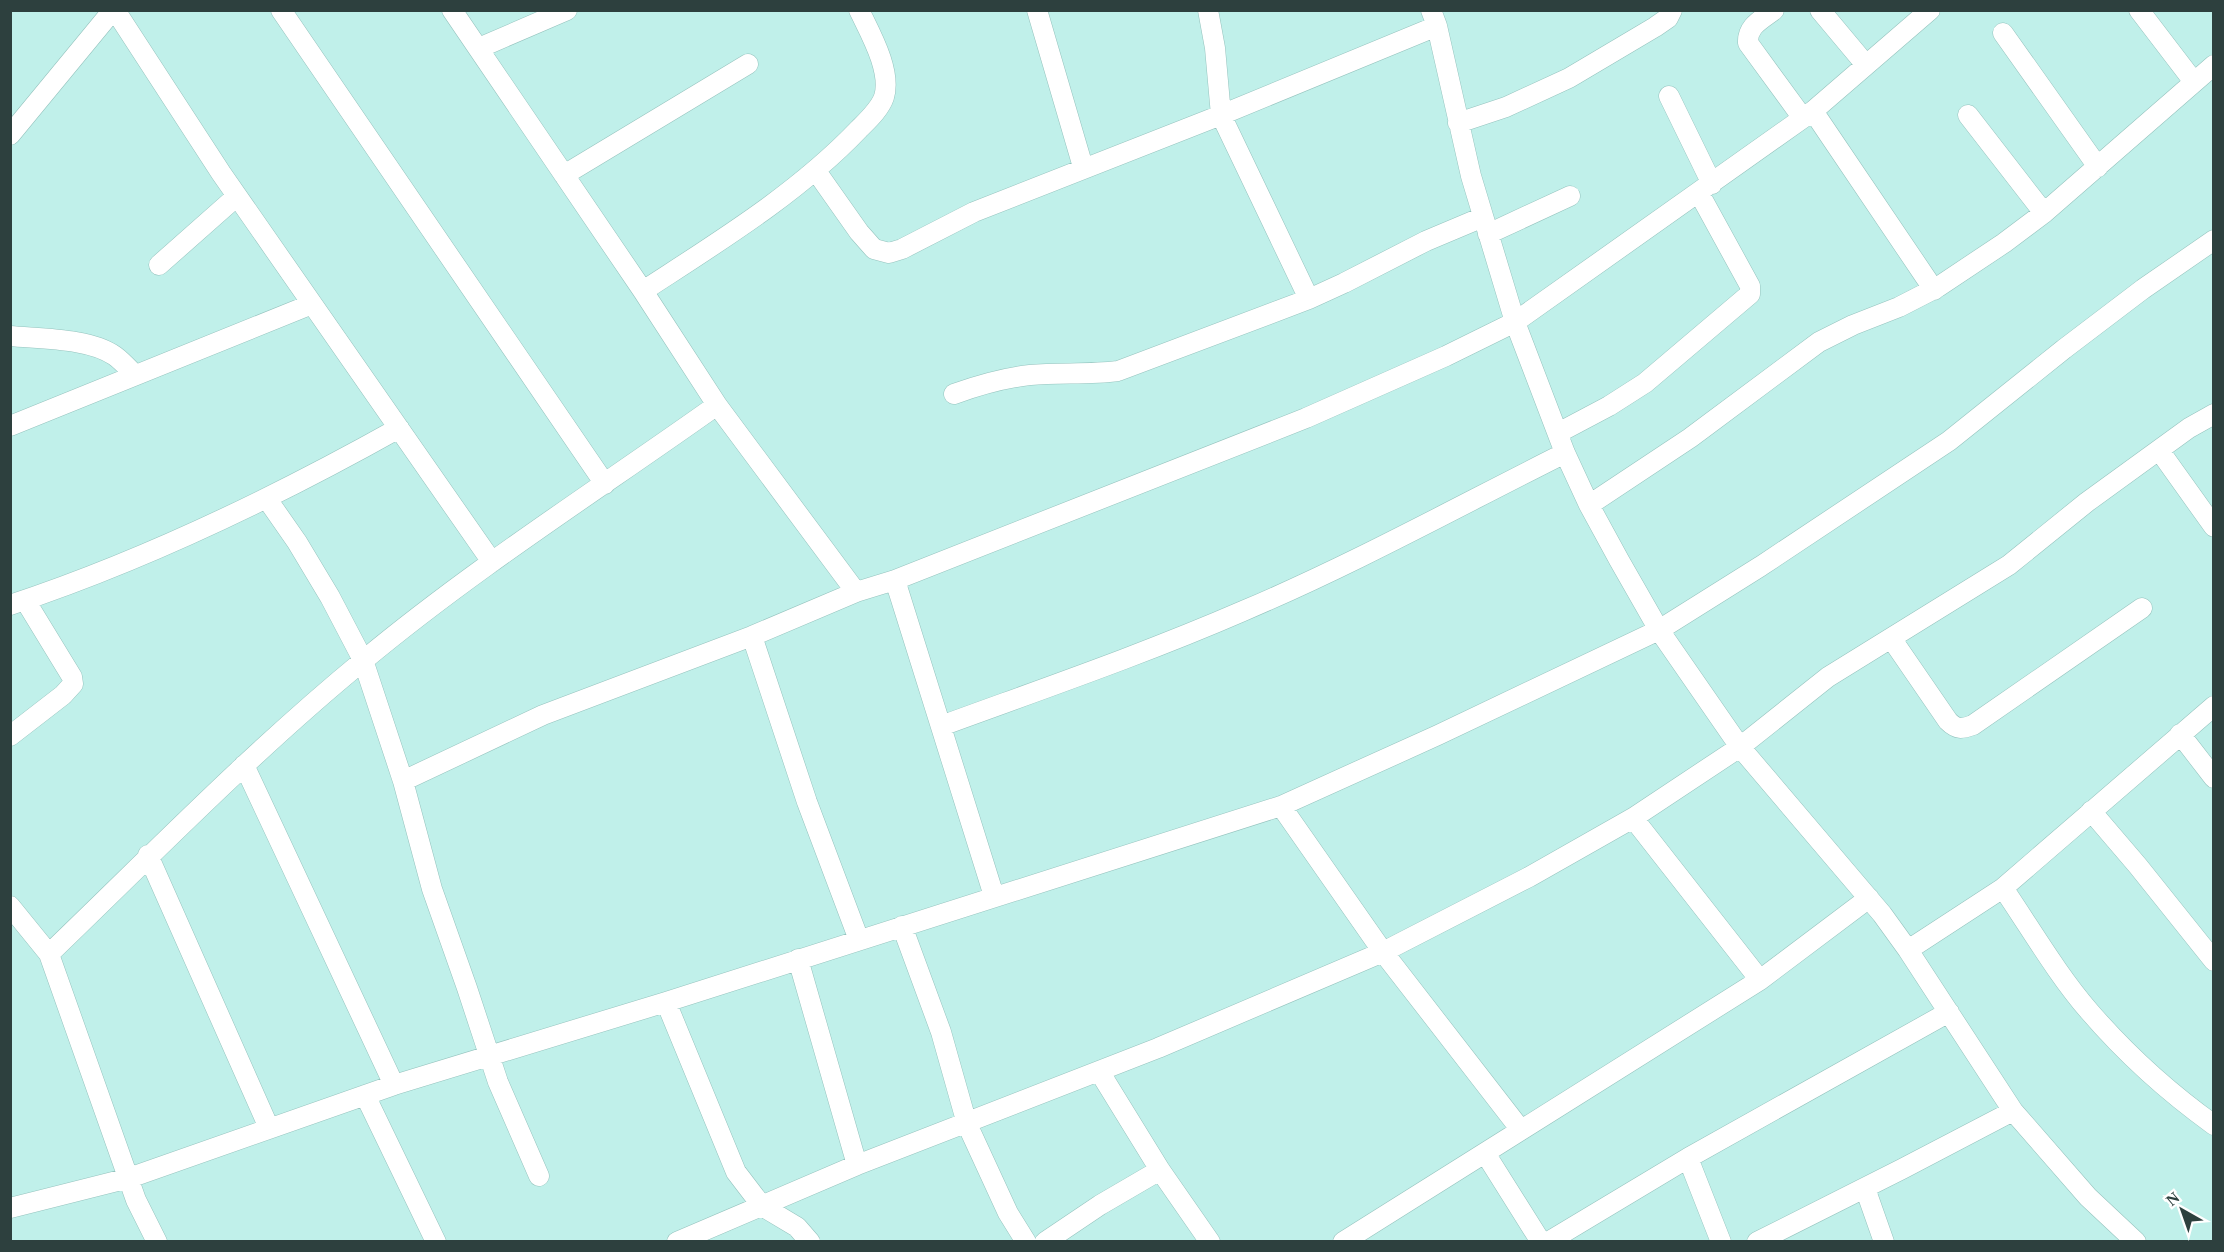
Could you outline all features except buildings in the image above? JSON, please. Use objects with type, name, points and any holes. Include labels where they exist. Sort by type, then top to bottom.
[{"type":"street","points":[[10,135],[114,10],[237,196],[492,562]]},
{"type":"street","points":[[281,10],[605,484]]},
{"type":"street","points":[[452,10],[644,291],[717,405],[856,592]]},
{"type":"street","points":[[479,48],[567,10]]},
{"type":"street","points":[[644,291],[816,171],[874,113],[884,97],[886,78],[878,51],[859,10]]},
{"type":"street","points":[[1036,10],[1083,167]]},
{"type":"street","points":[[1208,10],[1215,48],[1221,115],[1309,299]]},
{"type":"street","points":[[1458,123],[1506,107],[1569,78],[1655,27],[1668,18],[1672,10]]},
{"type":"street","points":[[1774,10],[1751,28],[1748,43],[1808,114],[1934,290]]},
{"type":"street","points":[[1820,10],[1866,64]]},
{"type":"street","points":[[403,781],[543,715],[752,636],[856,592],[895,580],[1306,418],[1446,356],[1515,322],[1808,114],[1930,10]]},
{"type":"street","points":[[2139,10],[2194,82]]},
{"type":"street","points":[[816,171],[859,232],[874,249],[889,253],[902,249],[974,212],[1083,167],[1221,115],[1434,18],[1458,123],[1515,322],[1565,453],[1589,505],[1659,630],[1740,747],[1869,898],[1908,950],[2013,1111],[2088,1197],[2136,1242]]},
{"type":"street","points":[[2003,33],[2098,167]]},
{"type":"street","points":[[564,175],[748,64]]},
{"type":"street","points":[[1589,505],[1690,438],[1819,342],[1934,290],[2044,213],[2214,64]]},
{"type":"street","points":[[1558,433],[1610,406],[1645,383],[1750,294],[1750,286],[1706,188],[1669,96]]},
{"type":"street","points":[[1968,115],[2044,213]]},
{"type":"street","points":[[159,265],[237,196]]},
{"type":"street","points":[[954,394],[995,380],[1031,375],[1100,373],[1118,370],[1309,299],[1426,241],[1486,225],[1570,196]]},
{"type":"street","points":[[10,1208],[129,1178],[394,1085],[666,1002],[1281,806],[1531,692],[1659,630],[1761,566],[1948,441],[2143,289],[2214,240]]},
{"type":"street","points":[[10,426],[312,303]]},
{"type":"street","points":[[10,336],[75,342],[99,348],[115,356],[135,375]]},
{"type":"street","points":[[49,954],[148,855],[244,765],[363,660],[492,562],[717,405]]},
{"type":"street","points":[[677,1242],[857,1165],[1099,1071],[1383,952],[1529,878],[1633,818],[1740,747],[1828,677],[2009,565],[2088,502],[2159,450],[2214,414]]},
{"type":"street","points":[[10,736],[63,695],[73,684],[72,677],[18,602],[153,551],[267,499],[399,428]]},
{"type":"street","points":[[2159,450],[2214,527]]},
{"type":"street","points":[[941,726],[1148,650],[1244,611],[1318,577],[1565,453]]},
{"type":"street","points":[[267,499],[330,597],[363,660],[403,781],[432,889],[498,1082],[539,1176]]},
{"type":"street","points":[[895,580],[994,896]]},
{"type":"street","points":[[1891,638],[1948,721],[1955,728],[1963,729],[1973,725],[2142,608]]},
{"type":"street","points":[[752,636],[807,802],[859,940]]},
{"type":"street","points":[[1908,950],[2003,888],[2214,706]]},
{"type":"street","points":[[2180,734],[2214,778]]},
{"type":"street","points":[[244,765],[394,1085]]},
{"type":"street","points":[[1281,806],[1383,952],[1521,1130]]},
{"type":"street","points":[[2091,811],[2214,960]]},
{"type":"street","points":[[1633,818],[1760,980]]},
{"type":"street","points":[[148,855],[269,1128]]},
{"type":"street","points":[[2003,888],[2088,1010],[2122,1047],[2179,1100],[2214,1125]]},
{"type":"street","points":[[1347,1241],[1760,980],[1869,898]]},
{"type":"street","points":[[10,906],[49,954],[136,1200],[157,1242]]},
{"type":"street","points":[[902,926],[941,1032],[967,1124],[1008,1213],[1026,1242]]},
{"type":"street","points":[[798,959],[857,1165]]},
{"type":"street","points":[[666,1002],[736,1172],[762,1206],[797,1227],[810,1242]]},
{"type":"street","points":[[1548,1242],[1688,1158],[1949,1012]]},
{"type":"street","points":[[1099,1071],[1160,1170],[1210,1242]]},
{"type":"street","points":[[365,1095],[436,1242]]},
{"type":"street","points":[[1757,1242],[2013,1111]]},
{"type":"street","points":[[1485,1153],[1541,1242]]},
{"type":"street","points":[[1688,1158],[1721,1242]]},
{"type":"street","points":[[1045,1242],[1100,1205],[1160,1170]]},
{"type":"street","points":[[1865,1188],[1884,1242]]}]
